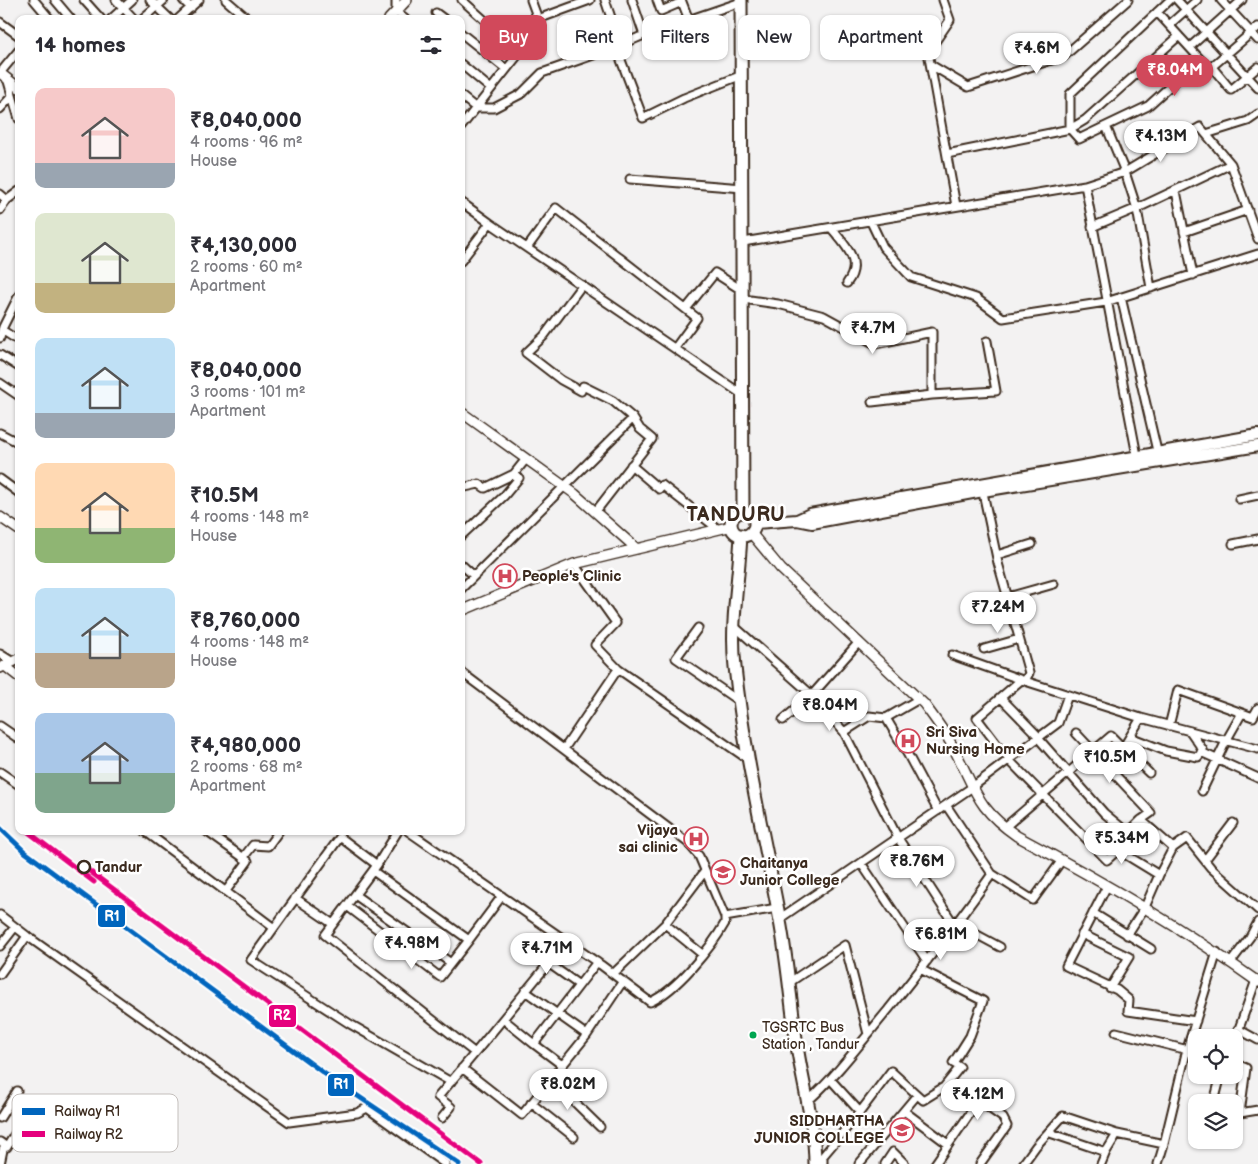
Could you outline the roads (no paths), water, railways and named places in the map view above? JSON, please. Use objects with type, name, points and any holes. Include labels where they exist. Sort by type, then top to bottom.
[{"type":"highway","points":[[741,1],[743,512]]},
{"type":"highway","points":[[743,512],[733,518],[732,526],[736,534],[749,531]]},
{"type":"highway","points":[[743,512],[752,516],[733,626],[735,669],[749,760],[790,982],[798,1052],[812,1127],[815,1164]]},
{"type":"main road","points":[[1137,460],[1157,452],[1258,435]]},
{"type":"main road","points":[[749,531],[797,520],[810,514],[1137,460],[1258,446]]},
{"type":"street","points":[[34,0],[47,15]]},
{"type":"street","points":[[54,0],[68,15]]},
{"type":"street","points":[[84,0],[97,15]]},
{"type":"street","points":[[116,0],[130,15]]},
{"type":"street","points":[[115,15],[132,0]]},
{"type":"street","points":[[150,0],[165,15]]},
{"type":"street","points":[[147,15],[164,0]]},
{"type":"street","points":[[183,0],[190,8]]},
{"type":"street","points":[[182,15],[199,0]]},
{"type":"street","points":[[226,0],[243,15]]},
{"type":"street","points":[[396,0],[396,12]]},
{"type":"street","points":[[393,15],[406,0]]},
{"type":"street","points":[[531,0],[537,15]]},
{"type":"street","points":[[547,16],[590,0]]},
{"type":"street","points":[[632,0],[642,29]]},
{"type":"street","points":[[656,0],[661,11],[682,1],[687,15]]},
{"type":"street","points":[[943,0],[950,20],[928,52],[956,206]]},
{"type":"street","points":[[931,65],[968,87],[1064,56],[1128,0]]},
{"type":"street","points":[[1170,0],[1070,94],[1070,129],[1079,138],[1148,106],[1200,58]]},
{"type":"street","points":[[1177,0],[1258,88]]},
{"type":"street","points":[[1169,25],[1197,0]]},
{"type":"street","points":[[1222,0],[1258,40]]},
{"type":"street","points":[[1190,47],[1242,0]]},
{"type":"street","points":[[607,1],[610,15]]},
{"type":"street","points":[[703,15],[741,1]]},
{"type":"street","points":[[467,2],[480,15]]},
{"type":"street","points":[[396,12],[400,15]]},
{"type":"street","points":[[1157,12],[1209,69],[1258,28]]},
{"type":"street","points":[[0,22],[15,33]]},
{"type":"street","points":[[465,36],[506,69]]},
{"type":"street","points":[[947,154],[1070,129],[1092,114],[1179,36]]},
{"type":"street","points":[[2,75],[15,56]]},
{"type":"street","points":[[465,122],[513,60]]},
{"type":"street","points":[[465,99],[476,108],[494,108],[521,94],[542,73],[579,60]]},
{"type":"street","points":[[623,60],[644,118],[684,98],[742,75]]},
{"type":"street","points":[[465,67],[491,89]]},
{"type":"street","points":[[1212,67],[1231,90],[1258,67]]},
{"type":"street","points":[[2,75],[15,85]]},
{"type":"street","points":[[2,75],[15,106]]},
{"type":"street","points":[[0,109],[12,96]]},
{"type":"street","points":[[1206,134],[1248,121],[1258,114]]},
{"type":"street","points":[[1106,126],[1125,172],[1137,209],[1151,288]]},
{"type":"street","points":[[743,242],[832,229],[1085,185],[1125,172],[1200,127],[1231,164],[1258,239]]},
{"type":"street","points":[[1092,227],[1137,209],[1231,164]]},
{"type":"street","points":[[630,179],[743,188]]},
{"type":"street","points":[[1085,185],[1137,460]]},
{"type":"street","points":[[1176,190],[1193,275]]},
{"type":"street","points":[[0,194],[7,200]]},
{"type":"street","points":[[0,210],[7,200],[15,194]]},
{"type":"street","points":[[465,205],[744,396]]},
{"type":"street","points":[[527,248],[556,208],[697,318],[675,348]]},
{"type":"street","points":[[1184,232],[1248,210]]},
{"type":"street","points":[[871,222],[883,247],[910,277],[976,298],[1002,318],[1106,302],[1258,254]]},
{"type":"street","points":[[465,256],[490,223]]},
{"type":"street","points":[[832,229],[844,244],[854,263],[854,273],[847,283]]},
{"type":"street","points":[[686,309],[715,273],[743,295],[824,316],[875,344],[932,332],[932,395]]},
{"type":"street","points":[[582,285],[544,336],[526,353],[561,380],[581,391],[583,386],[614,401],[652,439],[596,511]]},
{"type":"street","points":[[1121,297],[1157,452]]},
{"type":"street","points":[[0,338],[15,303]]},
{"type":"street","points":[[2,330],[15,338]]},
{"type":"street","points":[[872,402],[932,395],[996,391],[987,341]]},
{"type":"street","points":[[0,355],[15,364]]},
{"type":"street","points":[[0,383],[15,393]]},
{"type":"street","points":[[465,415],[564,486],[596,511],[638,549]]},
{"type":"street","points":[[465,585],[633,418]]},
{"type":"street","points":[[0,433],[15,441]]},
{"type":"street","points":[[465,487],[479,484],[485,488],[514,474],[526,459]]},
{"type":"street","points":[[631,466],[659,490],[662,485],[718,529]]},
{"type":"street","points":[[465,532],[504,496],[519,478],[514,474]]},
{"type":"street","points":[[0,479],[15,490]]},
{"type":"street","points":[[982,487],[996,555],[1029,673],[977,718],[1010,760],[1107,860],[1118,850],[1159,875]]},
{"type":"street","points":[[1239,499],[1258,495]]},
{"type":"street","points":[[0,517],[15,527]]},
{"type":"street","points":[[465,609],[574,564],[732,526]]},
{"type":"street","points":[[749,531],[780,569],[919,699],[942,728],[971,788],[982,806],[1004,827],[1145,907],[1217,952],[1257,981],[1238,1029]]},
{"type":"street","points":[[1233,544],[1258,539]]},
{"type":"street","points":[[996,555],[1032,544]]},
{"type":"street","points":[[574,564],[616,623],[595,645],[618,669],[749,760]]},
{"type":"street","points":[[465,568],[474,576]]},
{"type":"street","points":[[1008,597],[1054,584]]},
{"type":"street","points":[[733,626],[812,695],[844,732],[898,838],[956,925],[1000,947]]},
{"type":"street","points":[[698,628],[676,658],[740,702]]},
{"type":"street","points":[[984,649],[1019,639]]},
{"type":"street","points":[[783,720],[812,695],[859,642]]},
{"type":"street","points":[[0,654],[9,664]]},
{"type":"street","points":[[952,655],[1142,718],[1258,750]]},
{"type":"street","points":[[564,749],[618,669]]},
{"type":"street","points":[[414,835],[597,962],[650,1002],[668,990],[702,954],[725,924],[725,917],[699,856],[687,842],[465,675]]},
{"type":"street","points":[[1170,726],[1178,690],[1253,717],[1258,708]]},
{"type":"street","points":[[725,917],[778,913],[860,863],[971,788],[1058,723],[1068,694]]},
{"type":"street","points":[[1001,698],[1039,738],[1104,813],[1128,833],[1151,813],[1076,733]]},
{"type":"street","points":[[844,732],[869,716],[886,718],[919,699]]},
{"type":"street","points":[[1202,791],[1242,713]]},
{"type":"street","points":[[886,718],[938,811]]},
{"type":"street","points":[[1123,748],[1142,718]]},
{"type":"street","points":[[0,726],[15,736]]},
{"type":"street","points":[[1130,737],[1166,751],[1198,757],[1202,750],[1190,731]]},
{"type":"street","points":[[1004,827],[1093,749],[1111,736],[1149,773]]},
{"type":"street","points":[[1201,752],[1258,778]]},
{"type":"street","points":[[0,772],[15,782]]},
{"type":"street","points":[[946,805],[992,874],[1033,900],[1062,860]]},
{"type":"street","points":[[1141,820],[1173,848]]},
{"type":"street","points":[[1205,860],[1233,824]]},
{"type":"street","points":[[150,835],[274,928]]},
{"type":"street","points":[[211,835],[248,861],[226,892]]},
{"type":"street","points":[[243,858],[253,845],[268,846],[276,835]]},
{"type":"street","points":[[396,835],[375,868],[325,935],[475,1053]]},
{"type":"street","points":[[451,1082],[350,1024],[251,960],[340,837],[375,868],[469,940]]},
{"type":"street","points":[[1127,935],[1145,907],[1173,848],[1187,838],[1205,860],[1258,910]]},
{"type":"street","points":[[860,863],[927,961]]},
{"type":"street","points":[[613,974],[665,924],[705,871]]},
{"type":"street","points":[[808,1101],[831,1080],[956,925],[992,874]]},
{"type":"street","points":[[1107,886],[1066,966],[1110,988],[1129,1000],[1128,1011],[1196,1021]]},
{"type":"street","points":[[355,895],[451,963]]},
{"type":"street","points":[[347,906],[440,977],[502,896]]},
{"type":"street","points":[[295,898],[333,924]]},
{"type":"street","points":[[1093,914],[1150,949]]},
{"type":"street","points":[[0,916],[288,1122],[357,1113],[367,1108],[445,1164]]},
{"type":"street","points":[[1231,962],[1250,938],[1258,922]]},
{"type":"street","points":[[665,924],[702,954]]},
{"type":"street","points":[[0,946],[15,926]]},
{"type":"street","points":[[1082,934],[1129,957],[1110,988]]},
{"type":"street","points":[[0,974],[27,936]]},
{"type":"street","points":[[442,1118],[451,1107],[438,1097],[567,941]]},
{"type":"street","points":[[790,982],[845,945],[868,1034]]},
{"type":"street","points":[[526,948],[580,985]]},
{"type":"street","points":[[1158,1164],[1187,1049],[1217,952]]},
{"type":"street","points":[[534,1044],[597,962]]},
{"type":"street","points":[[823,1164],[823,1156],[891,1071],[923,1100],[944,1087],[960,1067],[953,1063],[970,1036],[983,1001],[920,969]]},
{"type":"street","points":[[462,1068],[522,1116],[587,1035],[623,981]]},
{"type":"street","points":[[525,991],[587,1035]]},
{"type":"street","points":[[503,1019],[562,1065]]},
{"type":"street","points":[[1116,1032],[1187,1049]]},
{"type":"street","points":[[1243,1032],[1258,1040]]},
{"type":"street","points":[[1243,1067],[1246,1068],[1243,1083]]},
{"type":"street","points":[[551,1079],[600,1127]]},
{"type":"street","points":[[831,1080],[860,1112]]},
{"type":"street","points":[[944,1087],[973,1108]]},
{"type":"street","points":[[14,1094],[16,1090]]},
{"type":"street","points":[[859,1164],[917,1095]]},
{"type":"street","points":[[0,1118],[12,1097]]},
{"type":"street","points":[[531,1103],[574,1137]]},
{"type":"street","points":[[935,1164],[973,1108],[982,1103],[1003,1118],[1007,1126],[980,1164]]},
{"type":"street","points":[[1243,1111],[1258,1110]]},
{"type":"street","points":[[904,1111],[948,1144]]},
{"type":"street","points":[[1023,1164],[1036,1146],[1050,1133],[1063,1116],[1117,1134],[1164,1144]]},
{"type":"street","points":[[1050,1133],[1106,1152]]},
{"type":"street","points":[[1101,1164],[1117,1134]]},
{"type":"street","points":[[2,1143],[7,1147],[12,1139]]},
{"type":"street","points":[[0,1164],[2,1143]]},
{"type":"street","points":[[885,1164],[893,1152],[906,1164]]},
{"type":"railway","points":[[0,828],[25,852],[325,1074],[459,1164]]},
{"type":"rail line","name":"R1","points":[[0,828],[25,852],[325,1074],[459,1164]]},
{"type":"rail line","name":"R2","points":[[32,835],[94,882]]},
{"type":"rail line","name":"R2","points":[[84,867],[481,1164]]},
{"type":"place","name":"People's Clinic","points":[[505,576]]},
{"type":"place","name":"Sri Siva Nursing Home","points":[[908,741]]},
{"type":"place","name":"Vijaya sai clinic","points":[[696,839]]},
{"type":"place","name":"Tandur","points":[[84,867]]},
{"type":"place","name":"Chaitanya Junior College","points":[[723,872]]},
{"type":"place","name":"TGSRTC Bus Station , Tandur","points":[[753,1035]]},
{"type":"place","name":"SIDDHARTHA JUNIOR COLLEGE","points":[[902,1130]]},
{"type":"district","name":"TANDURU","points":[[736,515]]}]
